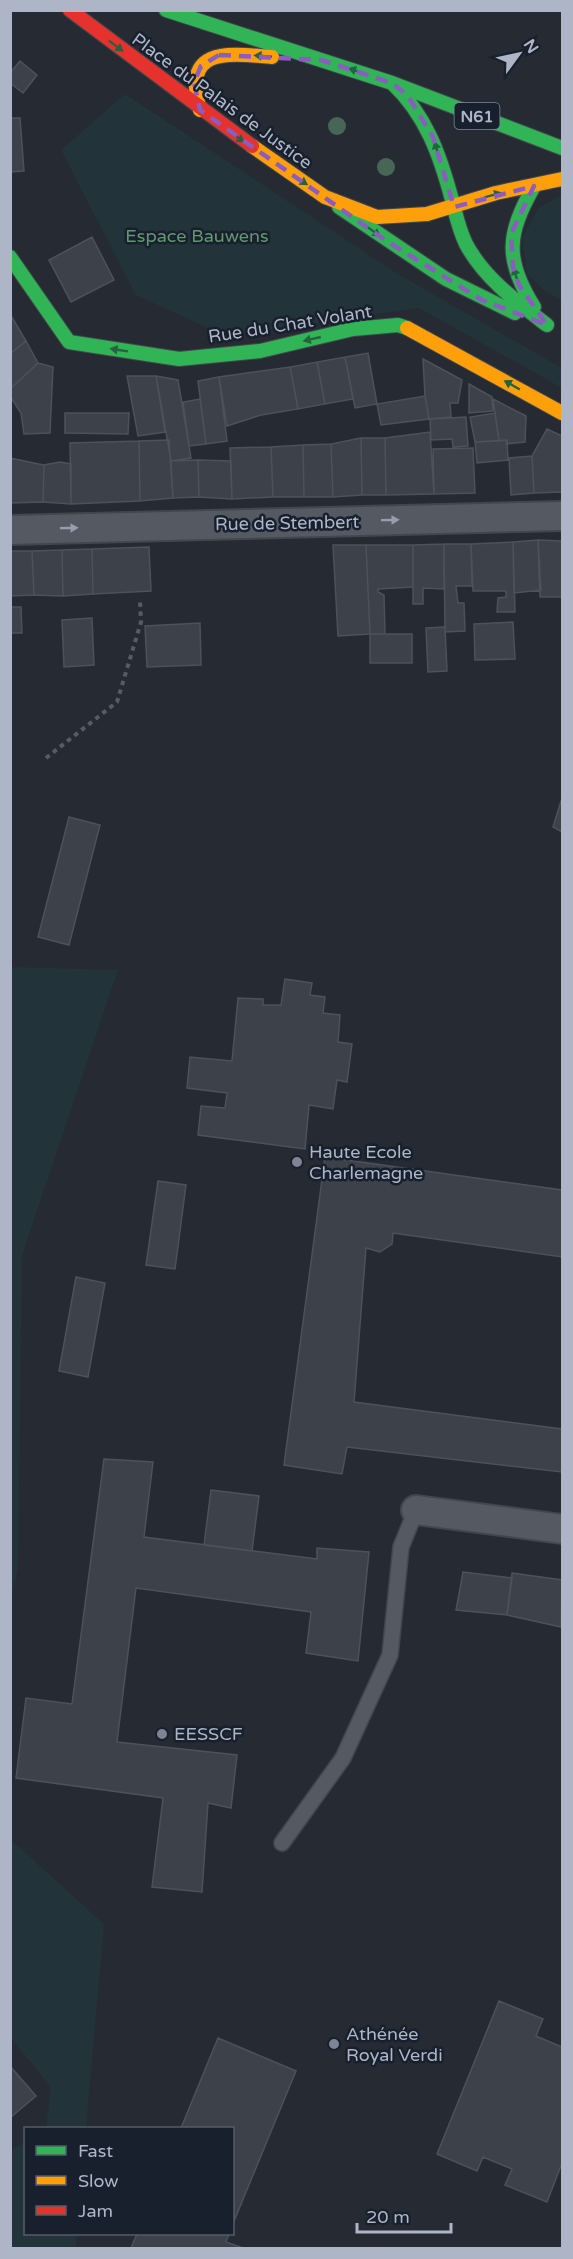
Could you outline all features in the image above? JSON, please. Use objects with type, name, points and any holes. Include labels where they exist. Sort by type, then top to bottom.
[{"type":"street","name":"Place du Palais de Justice","points":[[70,10],[200,110],[385,240],[482,300],[547,325]]},
{"type":"street","name":"N61","points":[[166,10],[392,83],[562,148]]},
{"type":"street","name":"N61","points":[[200,110],[194,82],[201,66],[219,55],[321,60]]},
{"type":"street","points":[[392,83],[408,96],[433,137],[454,207],[562,179]]},
{"type":"street","points":[[534,186],[519,212],[511,234],[513,267],[519,285],[547,325]]},
{"type":"street","name":"Place du Palais de Justice","points":[[326,197],[377,218],[427,214],[454,207],[469,249],[492,281],[547,325],[562,334]]},
{"type":"street","name":"Rue du Chat Volant","points":[[10,257],[69,342],[179,359],[260,351],[353,329],[399,325],[415,330],[562,413]]},
{"type":"street","name":"Rue de Stembert","points":[[10,530],[562,516]]},
{"type":"street","points":[[416,1510],[562,1529]]},
{"type":"lane","points":[[282,1843],[343,1758],[390,1655],[401,1547],[416,1510]]},
{"type":"path","points":[[46,758],[117,702],[141,622],[140,601]]},
{"type":"highlighted area","points":[[219,55],[321,60],[392,83],[408,96],[433,137],[454,207],[534,186],[511,234],[513,267],[519,285],[547,325],[482,300],[385,240],[200,110],[194,82],[201,66]]},
{"type":"green space","name":"Espace Bauwens","points":[[125,94],[398,274],[562,368],[562,388],[419,308],[225,336],[136,295],[61,150]]},
{"type":"green space","points":[[562,194],[562,300],[546,292],[527,274],[522,237],[539,208]]},
{"type":"green space","points":[[11,967],[118,970],[22,1255],[18,1569],[11,1597]]},
{"type":"green space","points":[[10,1839],[104,1924],[86,2127],[46,2127],[51,2087],[11,2038]]},
{"type":"green space","points":[[24,2143],[24,2235],[77,2235],[76,2248],[11,2248],[11,2150]]},
{"type":"building","points":[[20,61],[37,75],[23,93],[10,83],[10,73]]},
{"type":"building","points":[[10,118],[20,118],[24,171],[10,172]]},
{"type":"building","points":[[92,237],[114,280],[71,302],[49,260]]},
{"type":"building","points":[[10,314],[26,341],[10,354]]},
{"type":"building","points":[[26,341],[38,363],[10,389],[10,354]]},
{"type":"building","points":[[368,353],[377,404],[355,408],[345,357]]},
{"type":"building","points":[[345,357],[353,399],[325,404],[317,362]]},
{"type":"building","points":[[423,359],[462,380],[458,403],[450,403],[451,417],[429,419]]},
{"type":"building","points":[[317,362],[325,404],[298,409],[290,367]]},
{"type":"building","points":[[38,363],[53,367],[50,433],[24,434],[21,413],[10,396],[10,389]]},
{"type":"building","points":[[290,367],[298,409],[261,415],[227,426],[219,377]]},
{"type":"building","points":[[127,376],[156,376],[165,432],[138,436]]},
{"type":"building","points":[[156,376],[178,380],[191,458],[171,461]]},
{"type":"building","points":[[219,377],[227,441],[206,444],[198,381]]},
{"type":"building","points":[[469,384],[492,397],[493,411],[469,413]]},
{"type":"building","points":[[425,396],[429,419],[381,425],[377,404]]},
{"type":"building","points":[[200,399],[206,444],[189,446],[183,402]]},
{"type":"building","points":[[493,399],[526,416],[525,442],[506,444],[507,440],[499,441]]},
{"type":"building","points":[[65,413],[129,413],[128,434],[65,433]]},
{"type":"building","points":[[495,413],[499,441],[475,442],[470,417]]},
{"type":"building","points":[[466,417],[468,446],[453,447],[452,439],[431,440],[430,419]]},
{"type":"building","points":[[547,429],[562,436],[562,492],[534,493],[532,456]]},
{"type":"building","points":[[430,432],[434,494],[386,495],[385,438]]},
{"type":"building","points":[[361,438],[385,438],[386,495],[362,495]]},
{"type":"building","points":[[361,438],[362,495],[333,497],[331,444]]},
{"type":"building","points":[[169,440],[173,498],[140,501],[139,441]]},
{"type":"building","points":[[507,440],[508,460],[477,463],[475,442]]},
{"type":"building","points":[[139,441],[140,501],[71,504],[70,443]]},
{"type":"building","points":[[331,444],[333,497],[304,497],[303,445]]},
{"type":"building","points":[[303,445],[304,497],[273,497],[271,447]]},
{"type":"building","points":[[271,447],[273,497],[232,499],[230,448]]},
{"type":"building","points":[[473,448],[475,493],[434,494],[433,449]]},
{"type":"building","points":[[532,456],[534,493],[511,495],[509,458]]},
{"type":"building","points":[[10,458],[44,465],[43,502],[10,503]]},
{"type":"building","points":[[198,460],[231,461],[232,499],[199,497]]},
{"type":"building","points":[[198,460],[199,497],[173,498],[171,461]]},
{"type":"building","points":[[60,462],[71,464],[71,504],[43,502],[44,465]]},
{"type":"building","points":[[538,540],[562,541],[562,597],[540,597]]},
{"type":"building","points":[[538,540],[541,590],[514,593],[513,542]]},
{"type":"building","points":[[513,542],[515,612],[497,612],[498,598],[506,597],[506,591],[473,591],[471,544]]},
{"type":"building","points":[[444,544],[471,544],[472,586],[456,586],[458,603],[464,603],[465,631],[445,632]]},
{"type":"building","points":[[444,544],[444,589],[423,588],[423,604],[413,604],[413,545]]},
{"type":"building","points":[[333,545],[366,545],[370,634],[338,636]]},
{"type":"building","points":[[366,545],[413,545],[413,587],[378,589],[378,592],[384,595],[385,634],[370,634]]},
{"type":"building","points":[[149,547],[151,591],[93,594],[92,549]]},
{"type":"building","points":[[92,549],[93,594],[63,596],[62,550]]},
{"type":"building","points":[[62,550],[63,596],[34,595],[32,551]]},
{"type":"building","points":[[10,551],[32,551],[34,595],[10,596]]},
{"type":"building","points":[[10,607],[21,607],[22,633],[10,633]]},
{"type":"building","points":[[92,618],[94,665],[64,667],[62,620]]},
{"type":"building","points":[[513,622],[515,659],[475,660],[474,624]]},
{"type":"building","points":[[200,623],[201,665],[147,667],[145,626]]},
{"type":"building","points":[[445,627],[447,671],[428,672],[426,628]]},
{"type":"building","points":[[370,634],[412,634],[412,663],[370,663]]},
{"type":"building","points":[[562,798],[562,832],[553,827]]},
{"type":"building","points":[[69,817],[100,825],[69,945],[38,937]]},
{"type":"building","points":[[285,979],[312,983],[310,995],[325,997],[323,1013],[340,1015],[338,1042],[352,1044],[347,1082],[337,1080],[333,1109],[309,1105],[305,1149],[198,1135],[201,1106],[225,1108],[227,1093],[187,1088],[190,1057],[232,1061],[238,998],[263,999],[263,1005],[281,1005]]},
{"type":"building","points":[[325,1157],[562,1190],[562,1257],[393,1233],[392,1244],[380,1252],[366,1248],[354,1402],[562,1429],[562,1472],[347,1447],[342,1474],[284,1465]]},
{"type":"building","points":[[158,1181],[186,1185],[175,1269],[146,1265]]},
{"type":"building","points":[[76,1277],[105,1283],[88,1377],[59,1371]]},
{"type":"building","points":[[104,1459],[153,1462],[144,1537],[317,1559],[317,1548],[369,1552],[358,1661],[306,1653],[311,1612],[136,1588],[117,1742],[237,1755],[231,1808],[208,1803],[202,1892],[152,1887],[163,1798],[16,1778],[26,1698],[72,1704]]},
{"type":"building","points":[[211,1490],[259,1496],[252,1551],[204,1545]]},
{"type":"building","points":[[463,1572],[512,1578],[507,1615],[456,1610]]},
{"type":"building","points":[[512,1573],[562,1580],[561,1627],[507,1615]]},
{"type":"building","points":[[499,2001],[543,2019],[536,2036],[562,2047],[562,2163],[547,2202],[505,2185],[512,2169],[483,2157],[477,2171],[437,2154]]},
{"type":"building","points":[[218,2038],[296,2071],[234,2221],[234,2127],[181,2127]]},
{"type":"building","points":[[10,2066],[36,2096],[10,2118]]},
{"type":"building","points":[[137,2235],[229,2235],[226,2242],[243,2248],[131,2248]]},
{"type":"traffic: fast","points":[[166,10],[392,83],[562,148]]},
{"type":"traffic: fast","points":[[392,83],[404,95],[423,122],[437,152],[461,233],[473,256],[502,289],[547,325]]},
{"type":"traffic: fast","points":[[534,186],[518,218],[513,246],[518,275],[534,307]]},
{"type":"traffic: fast","points":[[339,207],[446,279],[515,313]]},
{"type":"traffic: fast","points":[[10,257],[69,342],[179,359],[260,351],[353,329],[398,325],[407,328]]},
{"type":"traffic: slow","points":[[200,110],[196,89],[197,75],[203,64],[212,58],[224,55],[272,57]]},
{"type":"traffic: slow","points":[[252,146],[325,197],[377,217],[427,214],[496,193],[562,179]]},
{"type":"traffic: slow","points":[[407,328],[562,413]]},
{"type":"traffic: jam","points":[[70,10],[252,146]]},
{"type":"place","name":"Haute Ecole Charlemagne","points":[[297,1162]]},
{"type":"place","name":"EESSCF","points":[[162,1734]]},
{"type":"place","name":"Athénée Royal Verdi","points":[[334,2044]]}]
